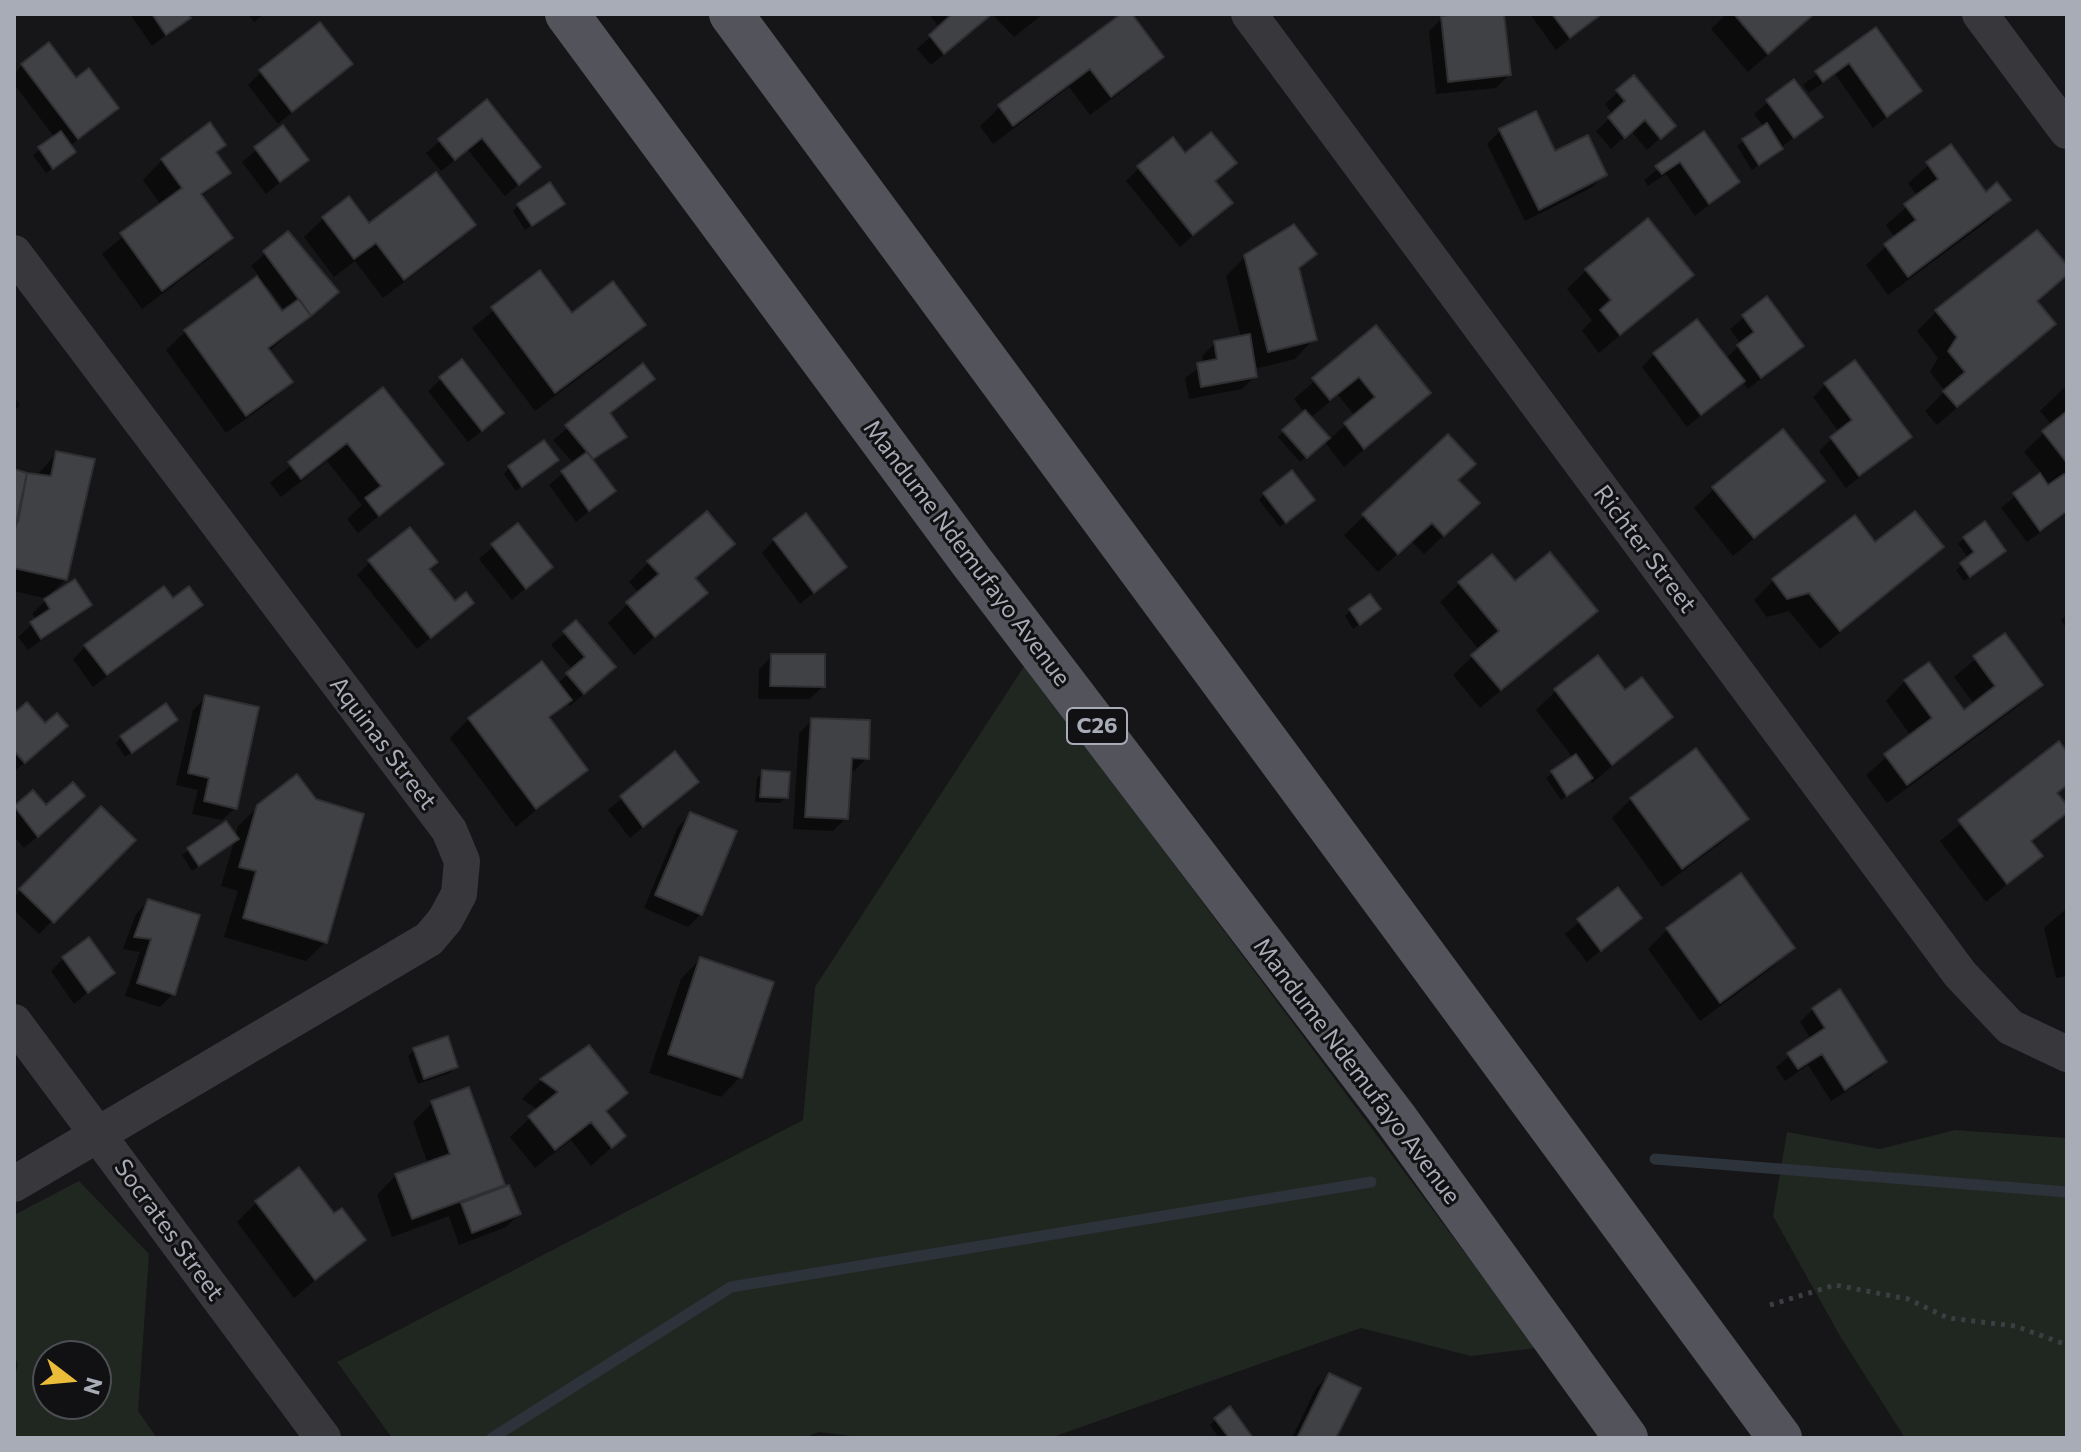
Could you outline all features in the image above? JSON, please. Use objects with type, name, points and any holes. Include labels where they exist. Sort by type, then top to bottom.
[{"type":"main road","name":"Mandume Ndemufayo Avenue","points":[[567,14],[971,561],[1396,1119],[1626,1438]]},
{"type":"main road","points":[[731,14],[1780,1438]]},
{"type":"street","name":"Richter Street","points":[[1249,14],[1960,974],[2010,1027],[2067,1054]]},
{"type":"street","points":[[1980,14],[2067,131]]},
{"type":"street","name":"Aquinas Street","points":[[14,253],[449,830],[462,861],[459,894],[445,920],[429,939],[14,1184]]},
{"type":"street","name":"Socrates Street","points":[[14,1022],[323,1438]]},
{"type":"path","points":[[1770,1305],[1835,1285],[1908,1299],[1948,1318],[2015,1326],[2067,1345]]},
{"type":"shaded area","points":[[1025,665],[1536,1348],[1471,1356],[1361,1328],[1050,1438],[866,1438],[819,1432],[804,1438],[392,1438],[337,1362],[803,1120],[815,987]]},
{"type":"shaded area","points":[[1955,1130],[2067,1138],[2067,1438],[1905,1438],[1840,1336],[1773,1216],[1787,1132],[1880,1149]]},
{"type":"shaded area","points":[[79,1181],[149,1254],[138,1411],[157,1438],[14,1438],[14,1379],[18,1365],[14,1354],[14,1215]]},
{"type":"building","points":[[152,14],[188,14],[191,18],[166,35]]},
{"type":"building","points":[[952,14],[992,14],[944,54],[929,35]]},
{"type":"building","points":[[1121,14],[1132,14],[1164,57],[1111,97],[1090,69],[1013,126],[998,105]]},
{"type":"building","points":[[1504,14],[1511,75],[1448,82],[1441,16]]},
{"type":"building","points":[[1552,14],[1598,14],[1599,16],[1570,38]]},
{"type":"building","points":[[1734,14],[1814,14],[1768,54]]},
{"type":"building","points":[[320,22],[353,64],[292,112],[259,70]]},
{"type":"building","points":[[1876,27],[1922,91],[1887,117],[1849,63],[1823,82],[1815,71]]},
{"type":"building","points":[[49,42],[76,78],[89,68],[119,108],[78,139],[21,64]]},
{"type":"building","points":[[1634,75],[1676,126],[1661,139],[1645,120],[1625,138],[1608,117],[1625,101],[1616,90]]},
{"type":"building","points":[[1794,79],[1823,117],[1794,138],[1766,100]]},
{"type":"building","points":[[487,99],[541,167],[519,185],[482,138],[455,160],[438,139]]},
{"type":"building","points":[[1536,111],[1555,151],[1588,135],[1607,175],[1539,210],[1499,129]]},
{"type":"building","points":[[210,122],[226,145],[216,152],[231,173],[201,194],[233,238],[162,291],[120,233],[182,188],[161,159]]},
{"type":"building","points":[[1767,123],[1783,149],[1759,165],[1742,139]]},
{"type":"building","points":[[283,125],[309,160],[280,182],[254,147]]},
{"type":"building","points":[[61,131],[76,152],[53,169],[38,147]]},
{"type":"building","points":[[1704,131],[1740,182],[1709,204],[1680,162],[1662,174],[1655,166]]},
{"type":"building","points":[[1211,132],[1237,163],[1215,181],[1233,203],[1193,235],[1137,166],[1173,137],[1185,153]]},
{"type":"building","points":[[1951,144],[1986,192],[1997,182],[2011,200],[1908,277],[1884,244],[1916,220],[1904,204],[1938,179],[1926,162]]},
{"type":"building","points":[[436,172],[476,225],[404,280],[376,243],[354,259],[322,217],[349,196],[369,223]]},
{"type":"building","points":[[550,182],[565,204],[532,226],[517,204]]},
{"type":"building","points":[[1648,218],[1694,275],[1620,335],[1600,310],[1611,300],[1585,269]]},
{"type":"building","points":[[1294,224],[1317,254],[1299,268],[1317,340],[1268,352],[1244,255]]},
{"type":"building","points":[[2037,230],[2067,265],[2067,275],[2037,301],[2056,324],[1957,407],[1943,391],[1965,372],[1948,351],[1957,337],[1935,310]]},
{"type":"building","points":[[288,231],[339,292],[311,316],[263,251]]},
{"type":"building","points":[[540,270],[572,313],[613,281],[646,325],[555,393],[491,307]]},
{"type":"building","points":[[257,276],[282,311],[299,299],[311,316],[268,348],[293,382],[246,416],[184,330]]},
{"type":"building","points":[[1767,296],[1804,346],[1761,378],[1737,345],[1754,332],[1742,315]]},
{"type":"building","points":[[1697,319],[1745,381],[1701,415],[1653,353]]},
{"type":"building","points":[[1376,325],[1431,393],[1364,449],[1344,423],[1375,397],[1359,377],[1330,400],[1312,378]]},
{"type":"building","points":[[1250,334],[1257,377],[1201,387],[1197,363],[1217,359],[1214,341]]},
{"type":"building","points":[[462,359],[504,413],[482,431],[439,377]]},
{"type":"building","points":[[1855,360],[1912,437],[1859,476],[1830,437],[1852,420],[1824,383]]},
{"type":"building","points":[[643,363],[655,379],[610,413],[627,437],[593,459],[565,425]]},
{"type":"building","points":[[383,387],[444,464],[379,516],[365,498],[381,486],[347,443],[301,479],[288,462]]},
{"type":"building","points":[[1305,410],[1330,438],[1307,458],[1282,430]]},
{"type":"building","points":[[2067,411],[2067,463],[2042,431]]},
{"type":"building","points":[[1783,429],[1825,481],[1754,538],[1712,487]]},
{"type":"building","points":[[1448,434],[1476,464],[1458,480],[1480,503],[1444,536],[1432,523],[1398,554],[1362,514]]},
{"type":"building","points":[[544,440],[559,460],[522,487],[508,466]]},
{"type":"building","points":[[56,451],[95,459],[67,580],[14,568],[14,534],[27,473],[51,476]]},
{"type":"building","points":[[587,452],[616,491],[589,511],[561,471]]},
{"type":"building","points":[[14,469],[27,473],[18,522],[14,521]]},
{"type":"building","points":[[1292,470],[1315,500],[1286,523],[1263,493]]},
{"type":"building","points":[[2040,473],[2048,485],[2064,474],[2067,477],[2067,511],[2040,531],[2013,493]]},
{"type":"building","points":[[707,511],[735,544],[695,578],[708,593],[655,637],[626,602],[659,574],[647,561]]},
{"type":"building","points":[[1915,511],[1944,547],[1840,631],[1809,593],[1787,599],[1772,579],[1855,515],[1875,542]]},
{"type":"building","points":[[806,513],[847,567],[814,593],[773,539]]},
{"type":"building","points":[[1985,521],[2006,551],[1970,577],[1960,563],[1974,552],[1963,537]]},
{"type":"building","points":[[518,523],[553,567],[526,589],[491,544]]},
{"type":"building","points":[[410,527],[438,562],[429,569],[455,601],[466,592],[474,603],[431,638],[368,560]]},
{"type":"building","points":[[1550,552],[1598,611],[1501,690],[1471,655],[1499,631],[1458,582],[1492,554],[1515,581]]},
{"type":"building","points":[[75,579],[92,605],[41,639],[30,622],[50,609],[44,599]]},
{"type":"building","points":[[164,586],[173,598],[189,586],[203,605],[107,675],[84,645]]},
{"type":"building","points":[[1370,594],[1381,609],[1360,625],[1349,609]]},
{"type":"building","points":[[576,620],[616,667],[584,694],[566,673],[585,657],[563,631]]},
{"type":"building","points":[[2005,633],[2043,685],[1907,785],[1884,754],[1932,718],[1904,680],[1929,662],[1964,710],[1995,686],[1973,656]]},
{"type":"building","points":[[771,654],[825,654],[825,687],[770,686]]},
{"type":"building","points":[[1598,655],[1625,690],[1642,677],[1673,717],[1612,765],[1554,689]]},
{"type":"building","points":[[542,661],[572,700],[549,717],[588,770],[536,809],[468,718]]},
{"type":"building","points":[[205,695],[259,707],[237,809],[204,801],[209,778],[188,773]]},
{"type":"building","points":[[27,702],[45,723],[57,713],[68,726],[25,763],[14,751],[14,713]]},
{"type":"building","points":[[166,703],[178,720],[132,753],[120,736]]},
{"type":"building","points":[[811,718],[870,720],[869,759],[852,758],[848,819],[805,817]]},
{"type":"building","points":[[2059,741],[2067,752],[2067,785],[2057,793],[2067,805],[2067,813],[2031,841],[2043,856],[2007,884],[1958,820]]},
{"type":"building","points":[[1696,748],[1749,819],[1682,869],[1630,798]]},
{"type":"building","points":[[675,751],[699,782],[643,827],[620,796]]},
{"type":"building","points":[[1576,754],[1593,778],[1567,796],[1551,771]]},
{"type":"building","points":[[762,770],[790,772],[788,798],[760,797]]},
{"type":"building","points":[[297,774],[316,799],[364,814],[327,943],[243,918],[256,871],[239,867],[257,805]]},
{"type":"building","points":[[73,782],[85,796],[38,837],[14,806],[33,790],[46,805]]},
{"type":"building","points":[[101,806],[136,840],[54,923],[19,889]]},
{"type":"building","points":[[690,812],[737,831],[702,915],[655,895]]},
{"type":"building","points":[[226,821],[239,839],[199,866],[187,848]]},
{"type":"building","points":[[1741,873],[1795,948],[1720,1003],[1666,928]]},
{"type":"building","points":[[1618,887],[1642,918],[1601,951],[1577,919]]},
{"type":"building","points":[[148,899],[200,915],[175,995],[137,983],[151,939],[134,937]]},
{"type":"building","points":[[89,937],[115,973],[88,993],[62,957]]},
{"type":"building","points":[[700,957],[774,982],[742,1078],[668,1054]]},
{"type":"building","points":[[1840,989],[1887,1062],[1845,1090],[1822,1054],[1798,1069],[1787,1053],[1825,1028],[1812,1008]]},
{"type":"building","points":[[448,1036],[458,1067],[424,1079],[413,1048]]},
{"type":"building","points":[[589,1045],[628,1093],[606,1111],[626,1136],[612,1148],[591,1122],[555,1150],[528,1116],[558,1092],[540,1079]]},
{"type":"building","points":[[469,1087],[505,1185],[412,1219],[395,1174],[450,1154],[431,1101]]},
{"type":"building","points":[[299,1167],[334,1213],[342,1208],[366,1240],[315,1280],[255,1201]]},
{"type":"building","points":[[509,1185],[521,1214],[472,1233],[461,1203]]},
{"type":"building","points":[[1329,1373],[1361,1388],[1336,1438],[1297,1438]]},
{"type":"building","points":[[1230,1406],[1253,1438],[1229,1438],[1214,1418]]},
{"type":"waterway","points":[[1655,1159],[2067,1192]]},
{"type":"waterway","points":[[492,1438],[731,1287],[1371,1182]]}]
